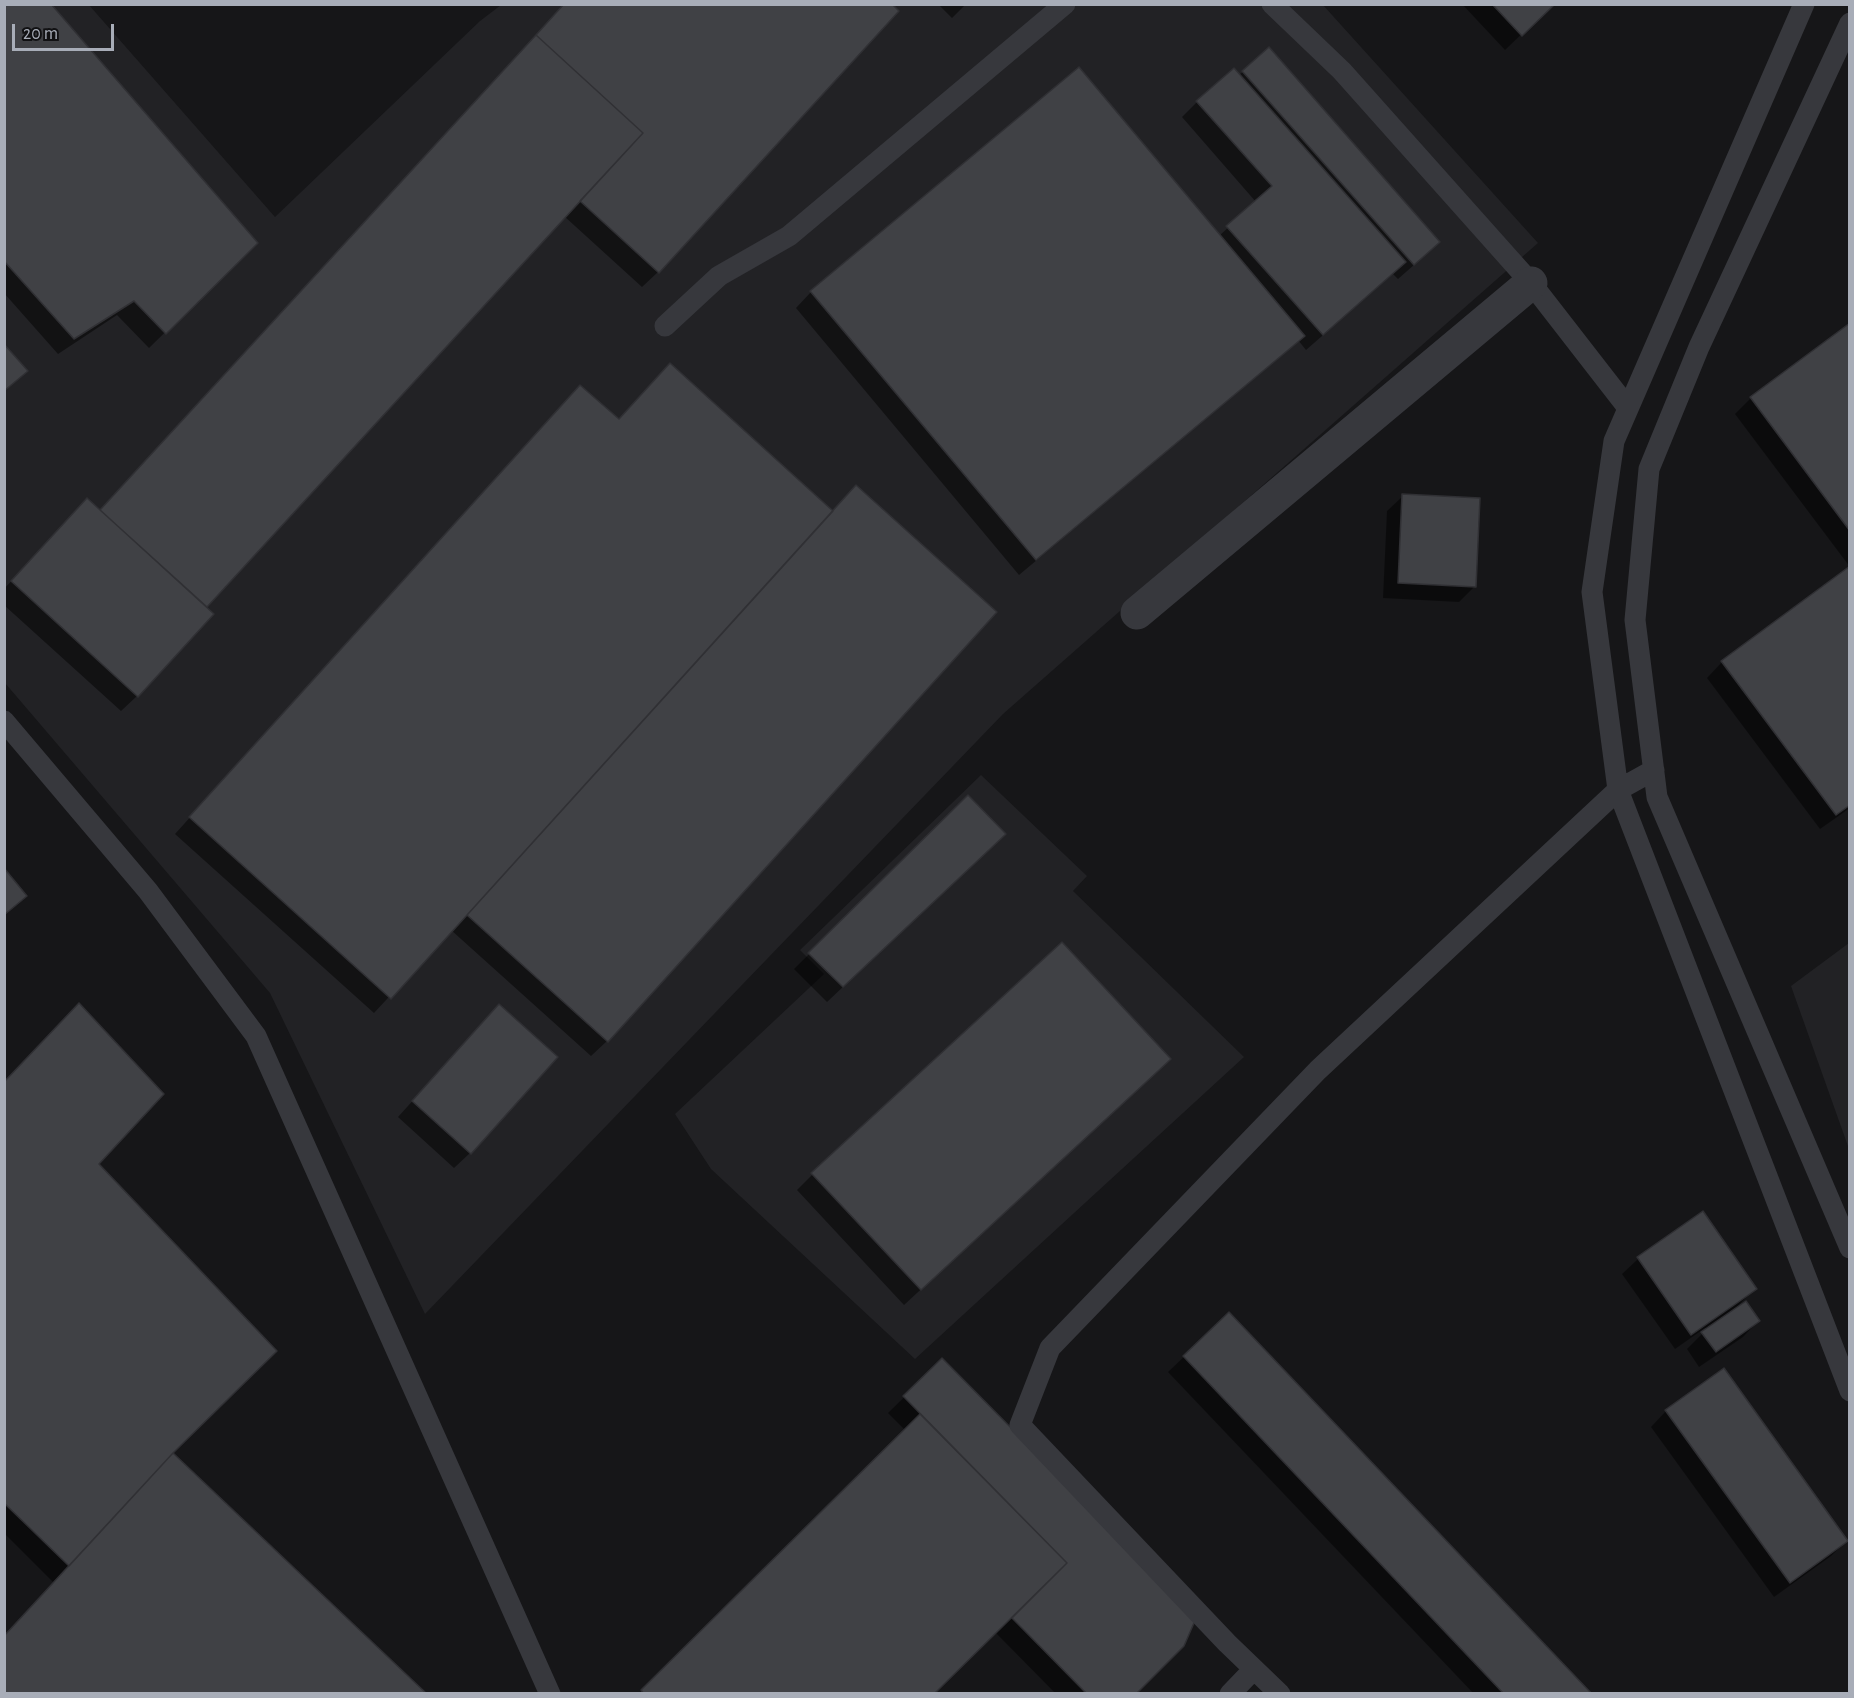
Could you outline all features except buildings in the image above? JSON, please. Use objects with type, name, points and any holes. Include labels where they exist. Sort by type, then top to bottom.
[{"type":"street","points":[[1137,613],[1531,283]]},
{"type":"lane","points":[[665,326],[719,276],[789,236],[1065,4]]},
{"type":"lane","points":[[1272,4],[1342,71],[1531,283],[1628,408]]},
{"type":"lane","points":[[1804,4],[1614,441],[1592,592],[1618,790],[1850,1391]]},
{"type":"lane","points":[[1850,23],[1699,347],[1649,469],[1635,620],[1657,796],[1850,1248]]},
{"type":"lane","points":[[4,721],[148,891],[256,1036],[550,1694]]},
{"type":"lane","points":[[1280,1694],[1253,1670],[1020,1425],[1050,1348],[1318,1070],[1618,790],[1654,770]]},
{"type":"lane","points":[[1230,1694],[1253,1670]]},
{"type":"shaded area","points":[[4,5],[89,5],[275,217],[480,21],[501,5],[1323,5],[1538,243],[1003,714],[425,1314],[270,993],[5,683]]},
{"type":"shaded area","points":[[981,775],[1087,876],[1073,891],[1244,1057],[915,1359],[711,1169],[675,1114],[824,974],[800,950]]},
{"type":"shaded area","points":[[1849,943],[1849,1149],[1791,986]]}]
